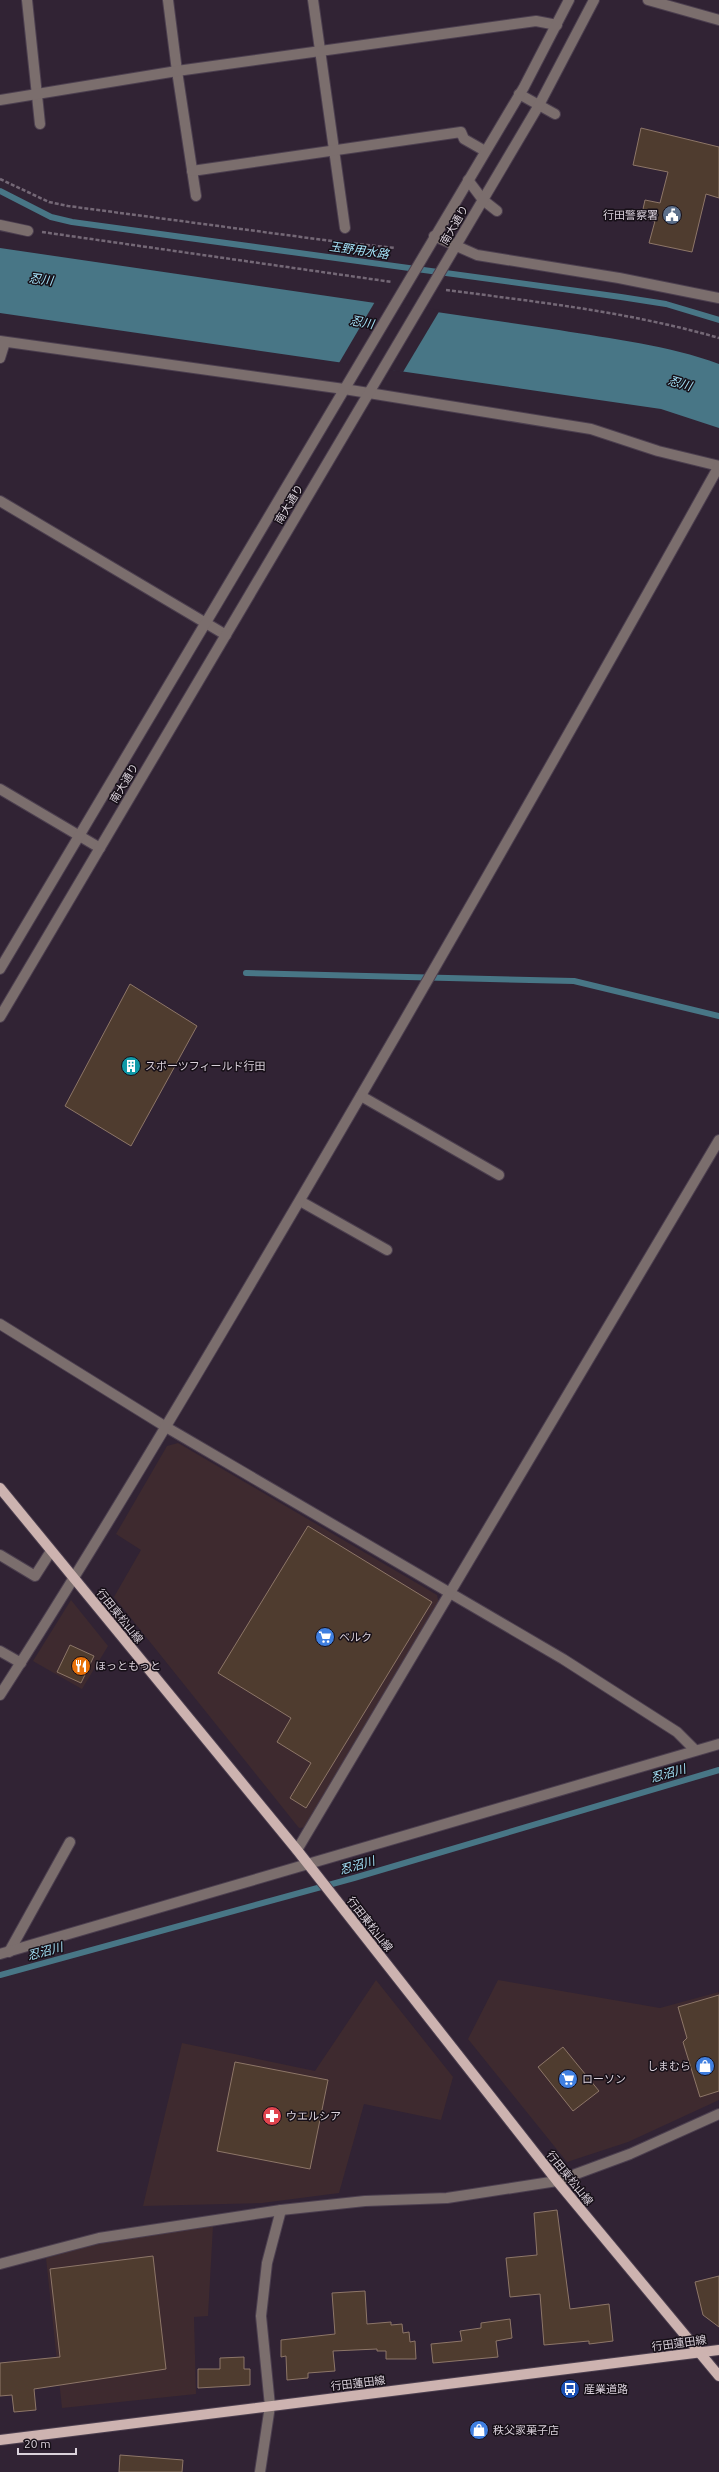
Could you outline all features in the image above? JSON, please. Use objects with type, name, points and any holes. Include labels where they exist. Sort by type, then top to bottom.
[{"type":"main road","name":"行田東松山線","points":[[0,1488],[297,1850],[557,2181],[699,2354],[719,2376]]},
{"type":"main road","name":"行田蓮田線","points":[[0,2440],[699,2354],[719,2350]]},
{"type":"street","points":[[27,0],[40,124]]},
{"type":"street","points":[[168,0],[196,196]]},
{"type":"street","points":[[313,0],[345,228]]},
{"type":"street","name":"南大通り","points":[[0,969],[519,94],[569,0]]},
{"type":"street","name":"南大通り","points":[[0,1018],[448,261],[539,105],[594,0]]},
{"type":"street","points":[[649,0],[719,20]]},
{"type":"street","points":[[0,100],[37,96],[177,71],[536,21],[557,25]]},
{"type":"street","points":[[519,94],[555,114]]},
{"type":"street","points":[[192,171],[334,149],[462,132],[464,139],[485,151]]},
{"type":"street","points":[[468,180],[483,200],[497,211]]},
{"type":"street","points":[[0,225],[28,231]]},
{"type":"street","points":[[434,236],[455,247],[477,255],[619,278],[719,298]]},
{"type":"street","points":[[0,358],[2,342],[344,389],[591,429],[658,451],[719,466],[470,909],[362,1096],[166,1427],[74,1579],[0,1695]]},
{"type":"street","points":[[0,501],[226,635]]},
{"type":"street","points":[[0,789],[100,848]]},
{"type":"street","points":[[362,1096],[499,1175]]},
{"type":"street","points":[[297,1850],[451,1594],[719,1140]]},
{"type":"street","points":[[300,1201],[387,1250]]},
{"type":"street","points":[[0,1324],[166,1427],[563,1659],[677,1732],[695,1750]]},
{"type":"street","points":[[0,1555],[34,1576],[51,1551]]},
{"type":"street","points":[[0,1651],[21,1663]]},
{"type":"street","points":[[5,1953],[719,1744]]},
{"type":"street","points":[[5,1953],[70,1842]]},
{"type":"street","points":[[0,2264],[99,2238],[281,2210],[365,2201],[447,2198],[557,2181],[630,2154],[719,2114]]},
{"type":"street","points":[[260,2472],[270,2406],[261,2316],[267,2263],[281,2210]]},
{"type":"path","points":[[0,179],[49,202],[68,206],[272,234],[395,248]]},
{"type":"path","points":[[28,231],[392,282]]},
{"type":"path","points":[[447,290],[612,314],[662,323],[719,338]]},
{"type":"shaded area","points":[[178,1443],[437,1595],[439,1604],[308,1827],[299,1828],[114,1597],[141,1550],[116,1534],[167,1446]]},
{"type":"shaded area","points":[[71,1600],[108,1646],[82,1689],[33,1661]]},
{"type":"shaded area","points":[[376,1980],[453,2077],[441,2120],[364,2104],[339,2193],[262,2203],[143,2206],[182,2043],[315,2071]]},
{"type":"shaded area","points":[[498,1980],[660,2008],[719,1992],[719,2100],[628,2142],[567,2162],[468,2039]]},
{"type":"shaded area","points":[[213,2226],[208,2316],[194,2317],[196,2394],[62,2408],[46,2258],[101,2243]]},
{"type":"water","name":"忍川","points":[[0,248],[559,330],[640,343],[700,357],[719,364],[719,428],[661,409],[0,313]]},
{"type":"pier","points":[[376,300],[440,310],[403,372],[339,363]]},
{"type":"building","points":[[641,128],[719,147],[719,198],[706,194],[692,252],[649,243],[655,221],[641,218],[645,200],[660,203],[668,172],[633,165]]},
{"type":"building","name":"スポーツフィールド行田","points":[[130,984],[197,1026],[131,1146],[65,1106]]},
{"type":"building","name":"ベルク","points":[[308,1526],[432,1602],[306,1808],[290,1798],[311,1763],[277,1742],[291,1718],[218,1673]]},
{"type":"building","points":[[70,1645],[94,1656],[81,1683],[57,1672]]},
{"type":"building","name":"しまむら","points":[[719,1995],[719,2091],[700,2097],[683,2042],[687,2038],[678,2007]]},
{"type":"building","name":"ローソン","points":[[563,2047],[599,2091],[573,2111],[538,2067]]},
{"type":"building","name":"ウエルシア","points":[[235,2062],[328,2080],[310,2169],[217,2151]]},
{"type":"building","points":[[557,2210],[570,2309],[609,2304],[613,2341],[589,2344],[589,2341],[544,2345],[540,2294],[510,2297],[506,2258],[537,2255],[534,2213]]},
{"type":"building","points":[[153,2256],[166,2369],[34,2389],[36,2410],[14,2412],[12,2395],[0,2396],[0,2363],[60,2357],[50,2269]]},
{"type":"building","points":[[719,2276],[719,2327],[703,2315],[695,2282]]},
{"type":"building","points":[[365,2291],[367,2324],[391,2322],[391,2325],[402,2324],[403,2333],[409,2332],[410,2342],[415,2341],[416,2359],[386,2359],[386,2351],[377,2351],[377,2349],[333,2351],[335,2371],[308,2373],[308,2378],[287,2380],[286,2356],[281,2357],[281,2340],[335,2334],[332,2293]]},
{"type":"building","points":[[510,2319],[512,2338],[496,2341],[498,2357],[433,2363],[431,2344],[462,2341],[460,2331],[481,2328],[481,2323]]},
{"type":"building","points":[[244,2357],[244,2369],[250,2369],[250,2385],[198,2388],[198,2369],[220,2369],[220,2358]]},
{"type":"building","points":[[120,2455],[183,2460],[182,2472],[119,2472]]},
{"type":"waterway","name":"玉野用水路","points":[[0,191],[51,217],[72,222],[621,297],[666,304],[719,320]]},
{"type":"waterway","points":[[246,973],[574,981],[719,1016]]},
{"type":"waterway","name":"忍沼川","points":[[0,1975],[354,1878],[719,1770]]},
{"type":"place","name":"行田警察署","points":[[672,215]]},
{"type":"place","name":"スポーツフィールド行田","points":[[131,1066]]},
{"type":"place","name":"ベルク","points":[[325,1637]]},
{"type":"place","name":"ほっともっと","points":[[81,1666]]},
{"type":"place","name":"しまむら","points":[[705,2066]]},
{"type":"place","name":"ローソン","points":[[568,2079]]},
{"type":"place","name":"ウエルシア","points":[[272,2116]]},
{"type":"place","name":"産業道路","points":[[570,2389]]},
{"type":"place","name":"秩父家菓子店","points":[[479,2430]]}]
